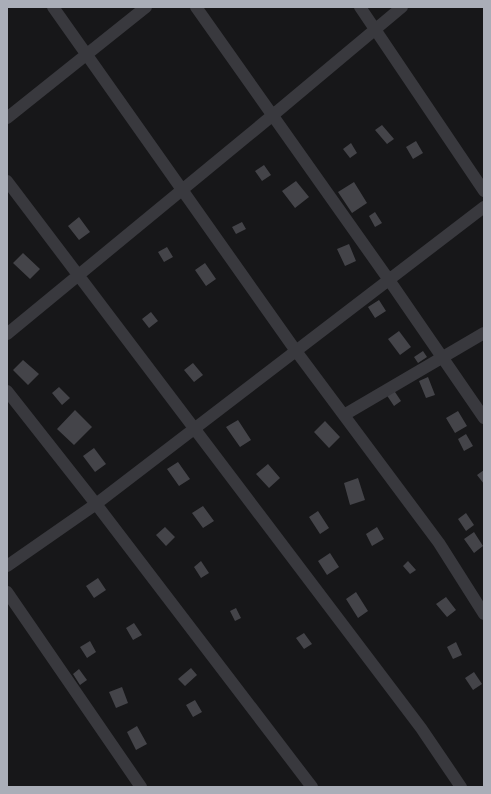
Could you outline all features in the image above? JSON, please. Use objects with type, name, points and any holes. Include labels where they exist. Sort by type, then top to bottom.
[{"type":"street","points":[[53,7],[296,351],[439,543],[484,614]]},
{"type":"street","points":[[7,118],[146,7]]},
{"type":"street","points":[[196,7],[443,357],[484,418]]},
{"type":"street","points":[[360,7],[484,191]]},
{"type":"street","points":[[7,334],[402,7]]},
{"type":"street","points":[[7,180],[421,728],[461,787]]},
{"type":"street","points":[[7,566],[96,504],[484,208]]},
{"type":"street","points":[[344,415],[484,333]]},
{"type":"street","points":[[7,391],[96,504],[312,787]]},
{"type":"street","points":[[7,592],[141,787]]},
{"type":"building","points":[[382,125],[394,139],[387,144],[375,130]]},
{"type":"building","points":[[416,141],[423,153],[413,159],[406,147]]},
{"type":"building","points":[[351,143],[357,153],[350,158],[343,149]]},
{"type":"building","points":[[264,165],[271,175],[262,181],[255,171]]},
{"type":"building","points":[[296,181],[309,197],[295,208],[282,191]]},
{"type":"building","points":[[354,182],[367,203],[352,213],[338,192]]},
{"type":"building","points":[[375,212],[382,223],[375,227],[369,216]]},
{"type":"building","points":[[79,217],[90,232],[79,240],[68,226]]},
{"type":"building","points":[[242,222],[246,229],[236,234],[232,227]]},
{"type":"building","points":[[349,244],[356,261],[345,266],[337,249]]},
{"type":"building","points":[[167,247],[173,257],[164,262],[158,252]]},
{"type":"building","points":[[23,253],[40,269],[30,279],[13,263]]},
{"type":"building","points":[[205,263],[216,279],[206,286],[195,270]]},
{"type":"building","points":[[379,300],[386,311],[375,318],[368,307]]},
{"type":"building","points":[[151,312],[158,321],[149,328],[142,319]]},
{"type":"building","points":[[399,331],[411,347],[400,355],[388,339]]},
{"type":"building","points":[[423,351],[427,357],[418,363],[414,357]]},
{"type":"building","points":[[23,360],[39,374],[28,385],[13,370]]},
{"type":"building","points":[[193,363],[203,375],[194,382],[184,370]]},
{"type":"building","points":[[428,377],[435,395],[426,398],[419,381]]},
{"type":"building","points":[[59,387],[70,398],[62,405],[52,393]]},
{"type":"building","points":[[393,389],[401,401],[394,406],[386,394]]},
{"type":"building","points":[[75,410],[92,427],[74,445],[57,429]]},
{"type":"building","points":[[458,411],[467,426],[455,433],[446,418]]},
{"type":"building","points":[[238,420],[251,440],[240,447],[226,427]]},
{"type":"building","points":[[325,421],[340,437],[329,448],[314,432]]},
{"type":"building","points":[[466,434],[473,446],[464,451],[458,439]]},
{"type":"building","points":[[94,448],[106,464],[95,472],[83,456]]},
{"type":"building","points":[[178,462],[190,479],[179,486],[167,469]]},
{"type":"building","points":[[268,464],[280,478],[269,488],[256,474]]},
{"type":"building","points":[[484,470],[484,484],[477,475]]},
{"type":"building","points":[[358,478],[365,500],[350,505],[344,483]]},
{"type":"building","points":[[203,506],[214,521],[203,528],[192,513]]},
{"type":"building","points":[[318,511],[329,528],[320,534],[309,517]]},
{"type":"building","points":[[466,513],[474,525],[466,531],[458,519]]},
{"type":"building","points":[[165,527],[175,537],[166,546],[156,535]]},
{"type":"building","points":[[377,527],[384,539],[372,546],[366,534]]},
{"type":"building","points":[[474,532],[483,546],[474,553],[464,539]]},
{"type":"building","points":[[330,553],[339,567],[327,575],[318,561]]},
{"type":"building","points":[[201,561],[209,573],[201,578],[194,567]]},
{"type":"building","points":[[408,561],[416,570],[410,574],[403,566]]},
{"type":"building","points":[[98,578],[106,590],[94,598],[86,586]]},
{"type":"building","points":[[356,592],[368,611],[358,618],[346,599]]},
{"type":"building","points":[[446,597],[456,610],[447,617],[436,604]]},
{"type":"building","points":[[236,608],[241,618],[235,621],[230,611]]},
{"type":"building","points":[[134,623],[142,635],[133,640],[126,628]]},
{"type":"building","points":[[304,633],[312,644],[304,649],[296,638]]},
{"type":"building","points":[[90,641],[96,652],[87,658],[80,647]]},
{"type":"building","points":[[456,642],[462,655],[453,659],[447,647]]},
{"type":"building","points":[[191,668],[197,675],[185,686],[178,679]]},
{"type":"building","points":[[79,669],[87,680],[80,685],[73,674]]},
{"type":"building","points":[[474,672],[482,684],[473,690],[465,678]]},
{"type":"building","points":[[122,687],[128,703],[116,708],[109,692]]},
{"type":"building","points":[[195,700],[202,712],[193,717],[186,705]]},
{"type":"building","points":[[137,726],[147,744],[136,750],[127,732]]}]
